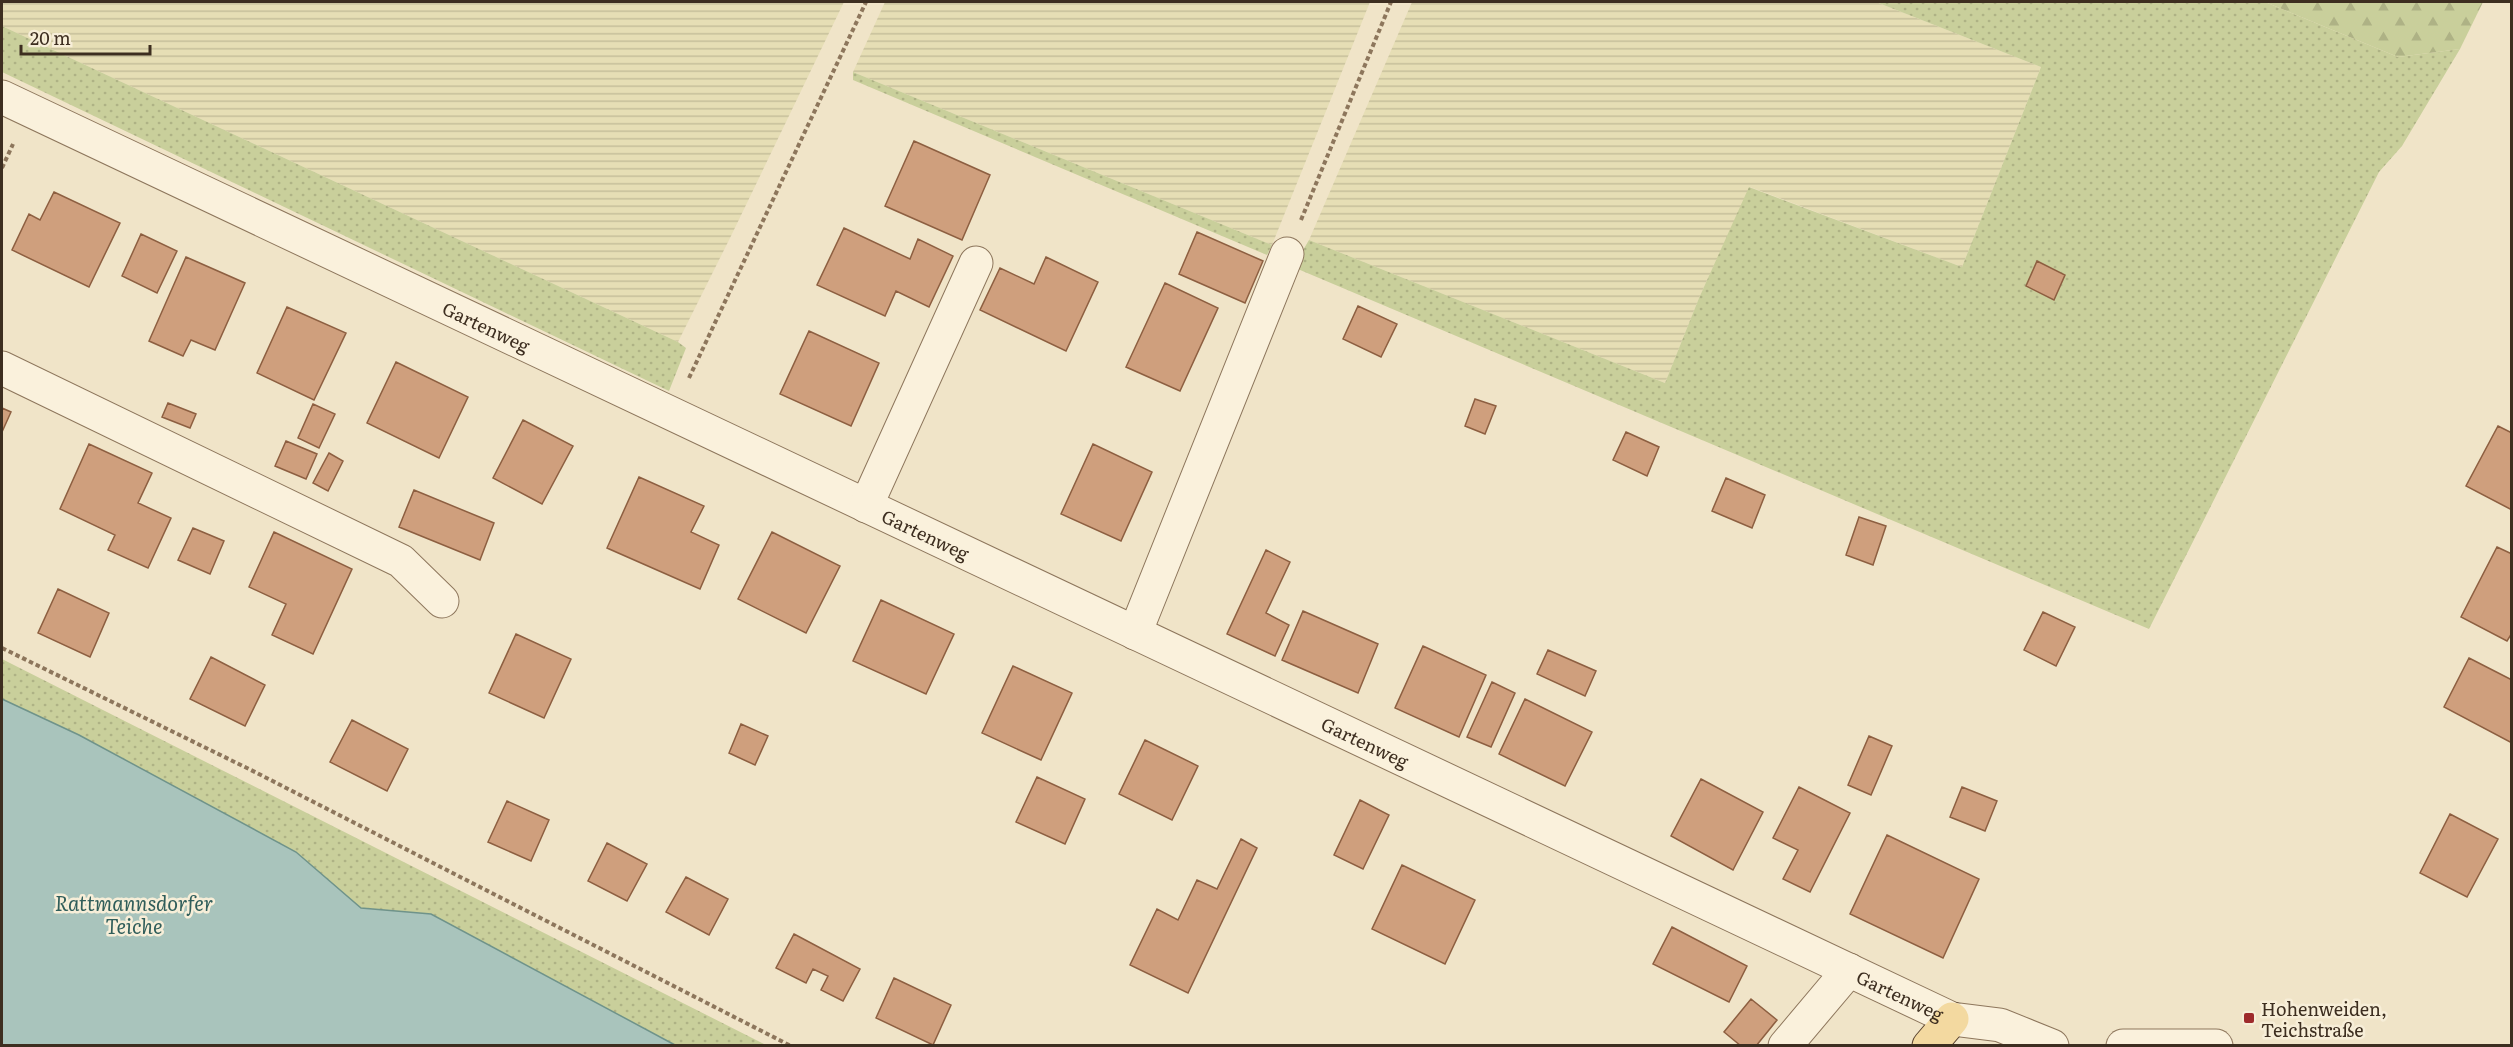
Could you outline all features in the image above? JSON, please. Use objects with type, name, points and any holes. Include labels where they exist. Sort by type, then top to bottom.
[{"type":"main road","points":[[1929,1046],[1952,1019]]},
{"type":"street","name":"Gartenweg","points":[[2,97],[1952,1019],[2000,1025],[2052,1046]]},
{"type":"street","points":[[1135,633],[1287,254]]},
{"type":"street","points":[[866,506],[976,262]]},
{"type":"street","points":[[2,368],[400,561],[442,602]]},
{"type":"street","name":"Gartenweg","points":[[1785,1046],[1849,970]]},
{"type":"street","points":[[2122,1046],[2216,1046]]},
{"type":"path","points":[[672,414],[866,2]]},
{"type":"path","points":[[1287,254],[1391,2]]},
{"type":"path","points":[[2,648],[251,770],[791,1046]]},
{"type":"shaded area","points":[[2,2],[844,2],[678,342],[2,26]]},
{"type":"shaded area","points":[[885,2],[1370,2],[1272,245],[853,72]]},
{"type":"shaded area","points":[[1412,2],[1876,2],[2041,67],[1962,267],[1750,187],[1699,298],[1665,383],[1309,240]]},
{"type":"green space","points":[[1876,2],[2265,2],[2398,57],[2460,49],[2402,146],[2379,172],[2149,629],[1293,267],[1309,240],[1665,383],[1699,298],[1749,187],[1962,267],[2041,67]]},
{"type":"green space","points":[[2265,2],[2483,2],[2460,49],[2398,57]]},
{"type":"green space","points":[[2,26],[678,342],[686,348],[669,391],[2,72]]},
{"type":"green space","points":[[853,72],[1272,245],[1267,255],[853,80]]},
{"type":"green space","points":[[2,659],[766,1045],[675,1045],[431,914],[361,908],[296,852],[79,735],[2,699]]},
{"type":"water","name":"Rattmannsdorfer Teiche","points":[[2,699],[79,735],[296,852],[361,908],[431,914],[675,1045],[2,1045]]},
{"type":"building","points":[[914,141],[990,175],[962,240],[885,206]]},
{"type":"building","points":[[54,192],[120,223],[89,287],[12,250],[29,214],[40,220]]},
{"type":"building","points":[[844,228],[910,259],[918,239],[953,256],[929,307],[896,291],[885,316],[817,285]]},
{"type":"building","points":[[1197,232],[1263,261],[1245,303],[1179,274]]},
{"type":"building","points":[[141,234],[177,251],[157,293],[122,276]]},
{"type":"building","points":[[186,257],[245,283],[215,350],[191,340],[183,356],[149,341]]},
{"type":"building","points":[[1046,257],[1098,282],[1066,351],[980,310],[1000,268],[1034,284]]},
{"type":"building","points":[[2037,261],[2065,275],[2054,300],[2026,286]]},
{"type":"building","points":[[1165,283],[1218,308],[1180,391],[1126,367]]},
{"type":"building","points":[[1358,306],[1397,324],[1381,357],[1343,339]]},
{"type":"building","points":[[287,307],[346,333],[314,400],[257,373]]},
{"type":"building","points":[[809,331],[879,363],[851,426],[780,394]]},
{"type":"building","points":[[396,362],[468,397],[439,458],[367,423]]},
{"type":"building","points":[[1475,399],[1496,406],[1485,434],[1465,426]]},
{"type":"building","points":[[168,403],[196,414],[190,428],[162,417]]},
{"type":"building","points":[[313,404],[335,414],[319,448],[298,438]]},
{"type":"building","points":[[2,408],[11,412],[2,432]]},
{"type":"building","points":[[523,420],[573,446],[542,504],[493,478]]},
{"type":"building","points":[[2498,426],[2512,433],[2512,510],[2466,486]]},
{"type":"building","points":[[1626,432],[1659,447],[1647,476],[1613,460]]},
{"type":"building","points":[[286,441],[317,454],[306,479],[275,466]]},
{"type":"building","points":[[89,444],[152,473],[138,503],[171,518],[148,568],[108,550],[115,535],[60,509]]},
{"type":"building","points":[[1093,444],[1152,472],[1121,541],[1061,514]]},
{"type":"building","points":[[329,453],[343,461],[328,491],[313,483]]},
{"type":"building","points":[[639,477],[704,506],[691,532],[719,545],[700,589],[607,548]]},
{"type":"building","points":[[1726,478],[1765,495],[1752,528],[1712,511]]},
{"type":"building","points":[[414,490],[494,523],[480,560],[399,527]]},
{"type":"building","points":[[1859,517],[1886,526],[1873,565],[1846,555]]},
{"type":"building","points":[[193,528],[224,541],[210,574],[178,560]]},
{"type":"building","points":[[274,532],[352,569],[313,654],[272,635],[286,604],[249,587]]},
{"type":"building","points":[[772,532],[840,566],[806,633],[738,599]]},
{"type":"building","points":[[2497,547],[2512,554],[2512,633],[2507,641],[2461,617]]},
{"type":"building","points":[[1266,550],[1290,562],[1266,613],[1289,625],[1275,656],[1227,634]]},
{"type":"building","points":[[58,589],[109,613],[90,657],[38,633]]},
{"type":"building","points":[[881,600],[954,634],[926,694],[853,661]]},
{"type":"building","points":[[1303,611],[1378,644],[1358,693],[1282,660]]},
{"type":"building","points":[[2043,612],[2075,627],[2056,666],[2024,650]]},
{"type":"building","points":[[516,634],[571,659],[544,718],[489,693]]},
{"type":"building","points":[[1423,646],[1486,675],[1459,737],[1395,708]]},
{"type":"building","points":[[1548,650],[1596,671],[1585,696],[1537,674]]},
{"type":"building","points":[[211,657],[265,685],[245,726],[190,699]]},
{"type":"building","points":[[2469,658],[2512,680],[2512,743],[2444,707]]},
{"type":"building","points":[[1013,666],[1072,693],[1041,760],[982,733]]},
{"type":"building","points":[[1492,682],[1515,693],[1491,747],[1467,737]]},
{"type":"building","points":[[1525,699],[1592,732],[1565,786],[1499,754]]},
{"type":"building","points":[[352,720],[408,749],[387,791],[330,762]]},
{"type":"building","points":[[741,724],[768,736],[755,765],[729,753]]},
{"type":"building","points":[[1869,736],[1892,746],[1871,795],[1848,785]]},
{"type":"building","points":[[1145,740],[1198,766],[1172,820],[1119,794]]},
{"type":"building","points":[[1037,777],[1085,799],[1065,844],[1016,822]]},
{"type":"building","points":[[1701,779],[1763,812],[1733,870],[1671,836]]},
{"type":"building","points":[[1799,787],[1850,813],[1810,892],[1783,879],[1798,850],[1773,838]]},
{"type":"building","points":[[1962,787],[1997,801],[1985,831],[1950,817]]},
{"type":"building","points":[[1360,800],[1389,815],[1363,869],[1334,855]]},
{"type":"building","points":[[507,801],[549,820],[531,861],[488,842]]},
{"type":"building","points":[[2450,814],[2498,839],[2467,897],[2420,873]]},
{"type":"building","points":[[1887,835],[1979,879],[1943,958],[1850,914]]},
{"type":"building","points":[[1241,839],[1257,848],[1188,993],[1130,965],[1157,909],[1178,920],[1197,880],[1217,889]]},
{"type":"building","points":[[607,843],[647,864],[627,901],[588,881]]},
{"type":"building","points":[[1402,865],[1475,900],[1445,964],[1372,929]]},
{"type":"building","points":[[686,877],[728,899],[709,935],[666,912]]},
{"type":"building","points":[[1672,927],[1747,966],[1729,1002],[1653,964]]},
{"type":"building","points":[[794,934],[860,969],[843,1001],[821,990],[828,976],[813,969],[806,983],[776,968]]},
{"type":"building","points":[[894,978],[951,1005],[933,1045],[876,1018]]},
{"type":"building","points":[[1751,999],[1777,1020],[1756,1046],[1741,1046],[1724,1032]]},
{"type":"place","name":"Hohenweiden, Teichstraße","points":[[2249,1018]]}]
